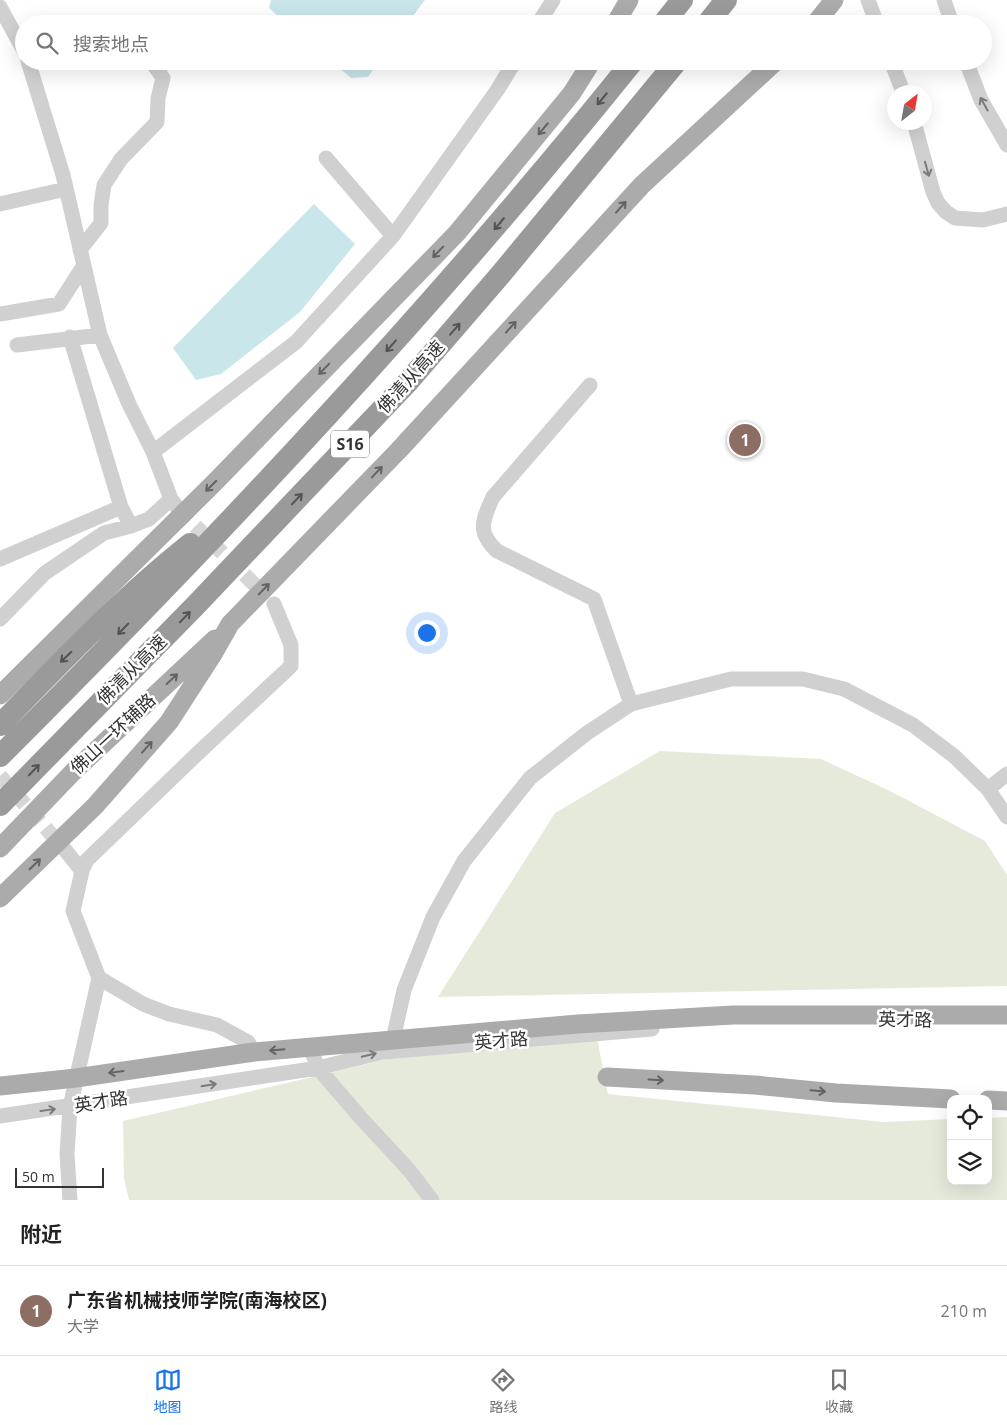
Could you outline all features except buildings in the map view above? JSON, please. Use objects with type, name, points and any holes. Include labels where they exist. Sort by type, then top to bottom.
[{"type":"highway","points":[[671,15],[682,0]]},
{"type":"highway","points":[[715,15],[726,0]]},
{"type":"highway","name":"佛清从高速","points":[[0,756],[347,396],[490,234],[627,70]]},
{"type":"highway","name":"佛清从高速","points":[[0,805],[195,606],[407,383],[502,274],[670,70]]},
{"type":"highway","points":[[0,725],[60,662],[136,589],[261,487]]},
{"type":"main road","points":[[620,15],[629,0]]},
{"type":"main road","points":[[822,15],[834,0]]},
{"type":"main road","points":[[0,695],[215,482],[457,233],[572,94],[587,70]]},
{"type":"main road","points":[[0,898],[94,806],[169,722],[230,624],[399,450],[642,185],[766,70]]},
{"type":"main road","name":"佛山一环辅路","points":[[0,848],[74,771],[230,624]]},
{"type":"main road","name":"英才路","points":[[0,1086],[76,1078],[254,1052],[578,1024],[733,1015],[1007,1015]]},
{"type":"main road","points":[[607,1078],[755,1085],[836,1093],[947,1099]]},
{"type":"main road","points":[[992,1100],[1007,1101]]},
{"type":"street","points":[[544,15],[553,0]]},
{"type":"street","points":[[868,0],[874,15]]},
{"type":"street","points":[[944,0],[949,15]]},
{"type":"street","points":[[0,7],[15,34]]},
{"type":"street","points":[[0,620],[45,573],[104,533],[131,526],[175,504],[100,335],[66,189],[31,70]]},
{"type":"street","points":[[0,314],[58,304],[101,223],[104,185],[121,159],[157,122],[158,98],[163,78],[157,70]]},
{"type":"street","points":[[153,452],[296,342],[393,236],[510,70]]},
{"type":"street","points":[[894,70],[900,85]]},
{"type":"street","points":[[969,70],[981,100],[1007,145]]},
{"type":"street","points":[[916,130],[933,192],[938,203],[946,212],[955,218],[983,220],[1007,214]]},
{"type":"street","points":[[326,158],[393,236]]},
{"type":"street","points":[[0,204],[66,189]]},
{"type":"street","points":[[17,344],[100,335]]},
{"type":"street","points":[[70,337],[121,506],[131,526]]},
{"type":"street","points":[[590,385],[493,498],[486,514],[483,529],[486,541],[497,551],[594,599],[631,704]]},
{"type":"street","points":[[0,559],[121,506]]},
{"type":"street","points":[[70,1200],[67,1154],[70,1107],[99,978],[73,911],[82,871],[87,860],[291,666],[291,645],[274,604]]},
{"type":"street","points":[[393,1040],[404,990],[418,953],[433,917],[464,861],[530,778],[587,733],[631,704],[731,679],[803,679],[844,690],[913,725],[954,756],[988,788],[1007,817]]},
{"type":"street","points":[[988,788],[1007,774]]},
{"type":"street","points":[[66,851],[82,871]]},
{"type":"street","points":[[99,978],[143,1004],[169,1014],[216,1025],[248,1042],[254,1052]]},
{"type":"street","name":"英才路","points":[[0,1116],[70,1107],[318,1068],[383,1052],[579,1034],[748,1022],[855,1020],[1007,1022]]},
{"type":"street","points":[[310,1047],[318,1068],[409,1170],[432,1200]]},
{"type":"shaded area","points":[[660,751],[821,759],[890,791],[985,841],[1007,875],[1007,986],[438,997],[555,813]]},
{"type":"shaded area","points":[[597,1038],[608,1094],[884,1122],[947,1119],[947,1185],[992,1185],[992,1118],[1007,1117],[1007,1200],[129,1200],[124,1179],[123,1121],[395,1057]]},
{"type":"water","points":[[271,0],[425,0],[414,15],[277,15],[269,8]]},
{"type":"water","points":[[342,70],[373,70],[368,77],[351,78]]},
{"type":"water","points":[[314,204],[355,244],[300,312],[221,374],[196,380],[173,348]]},
{"type":"tunnel","points":[[179,510],[268,598]]},
{"type":"tunnel","points":[[0,776],[65,850]]},
{"type":"place","name":"广东省机械技师学院(南海校区)","points":[[745,440]]}]
